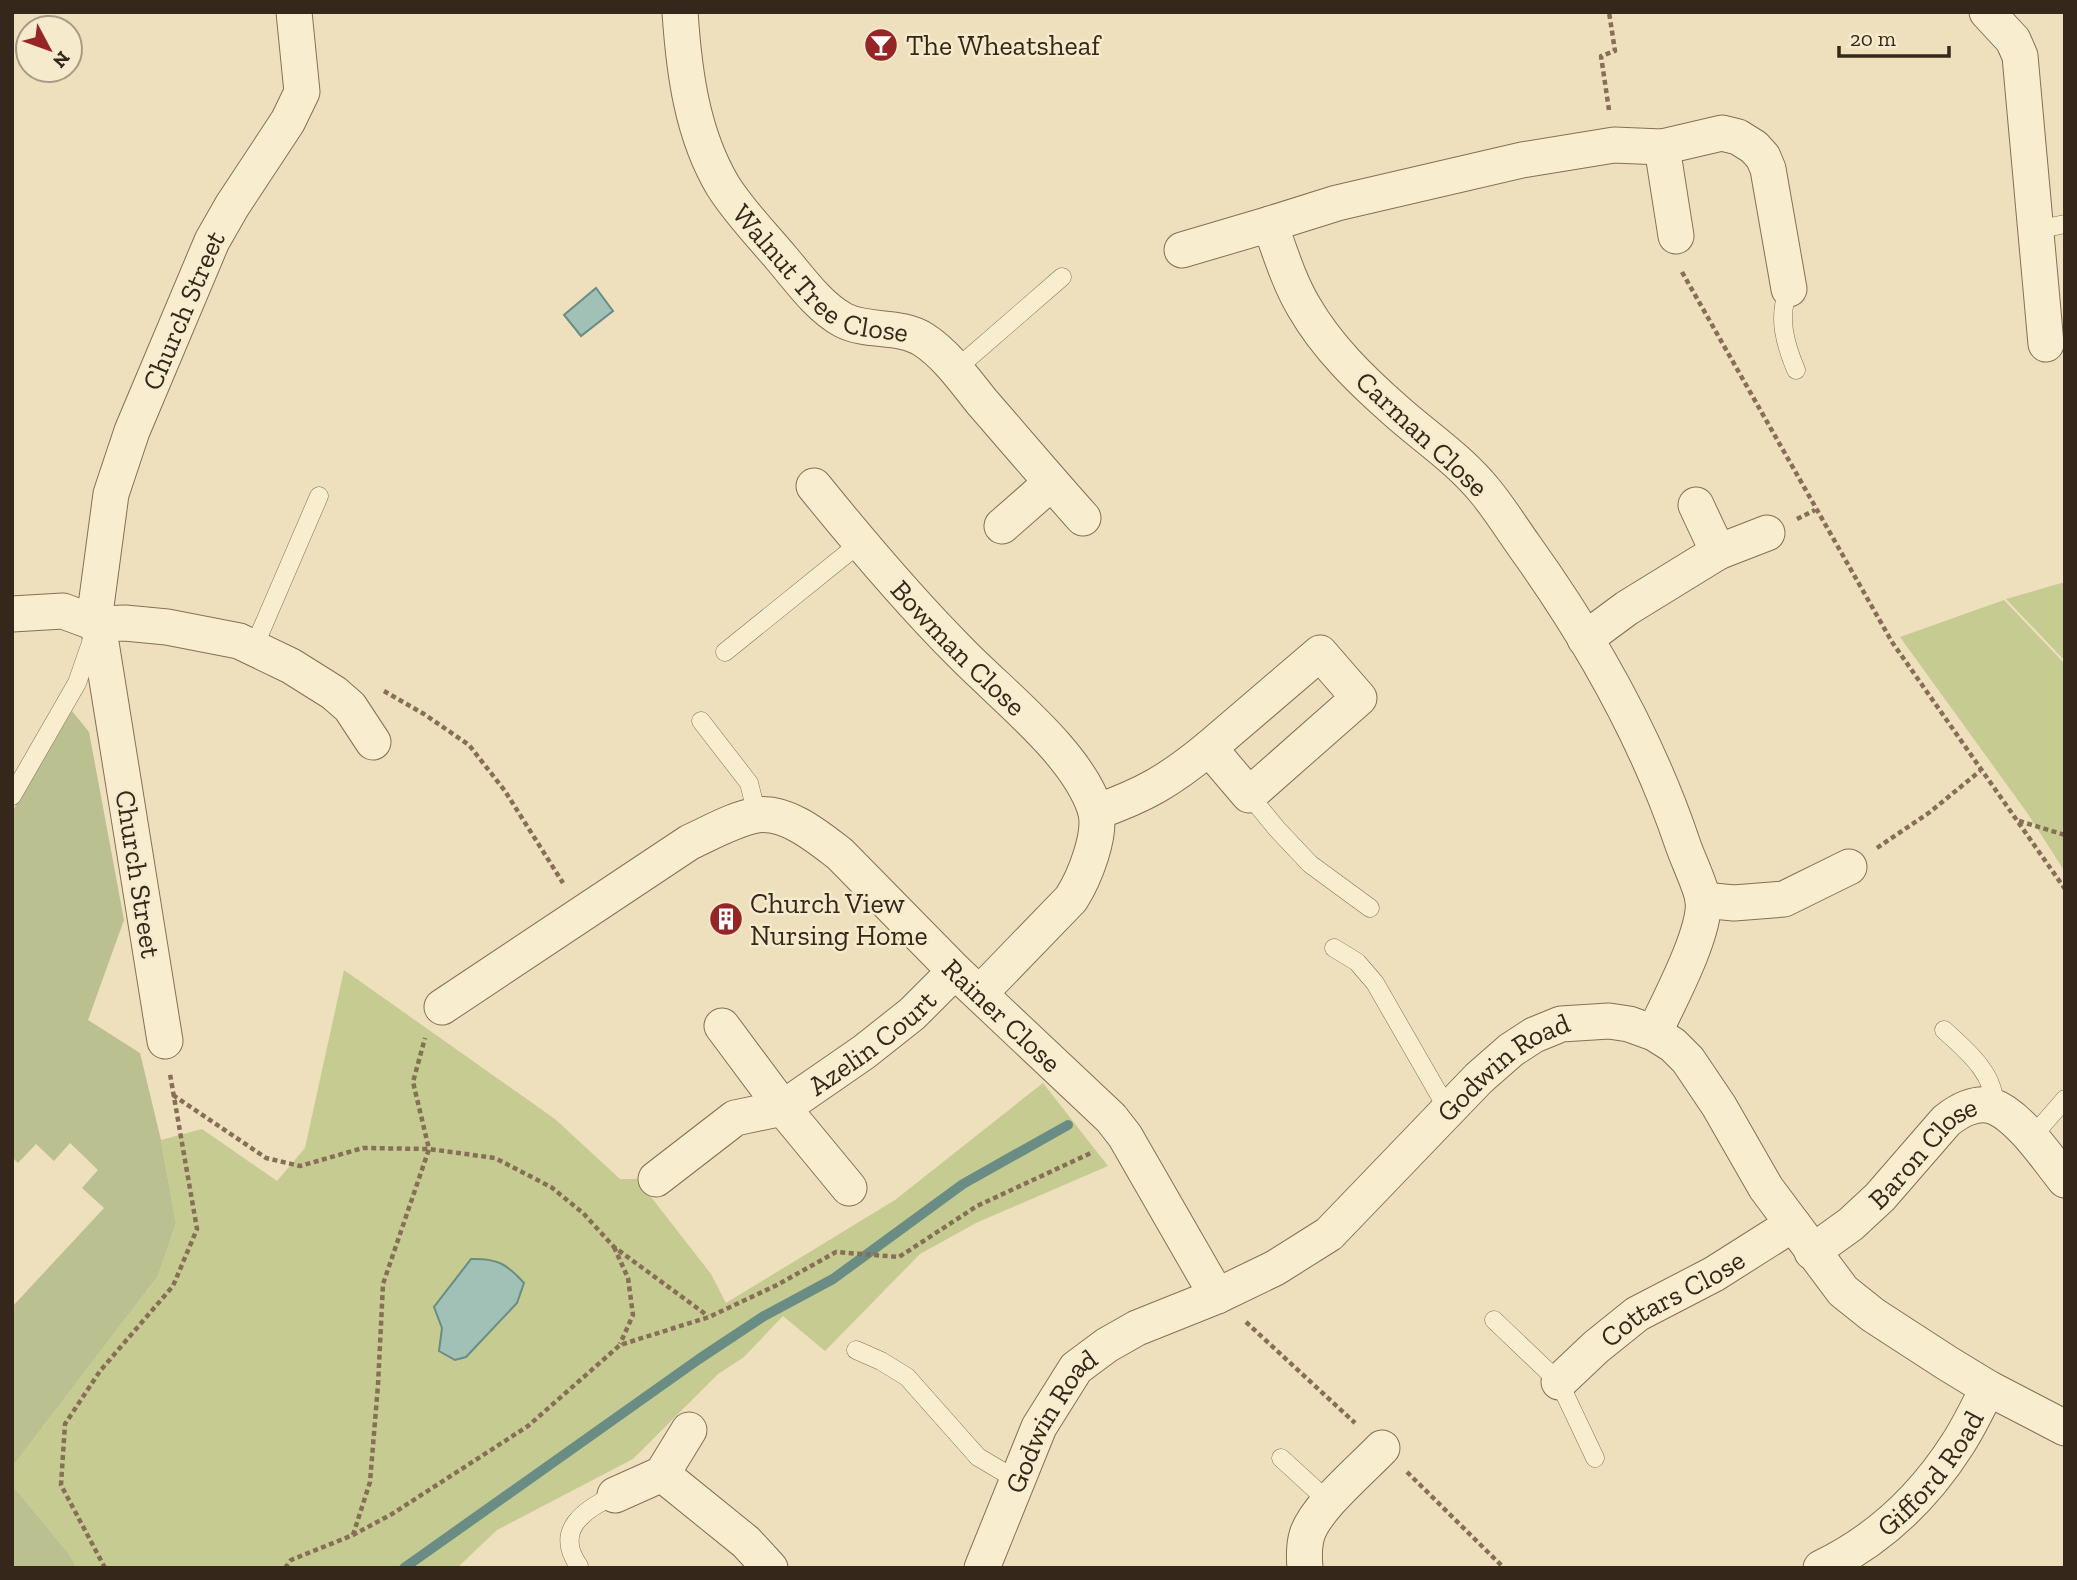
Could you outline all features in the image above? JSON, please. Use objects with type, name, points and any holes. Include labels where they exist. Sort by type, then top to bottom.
[{"type":"street","name":"Church Street","points":[[165,1041],[96,606],[111,494],[132,431],[212,241],[288,121],[302,92],[294,12]]},
{"type":"street","name":"Walnut Tree Close","points":[[680,12],[691,103],[699,132],[715,171],[739,208],[799,278],[835,314],[853,324],[890,328],[914,334],[926,341],[956,370],[1083,518]]},
{"type":"street","points":[[1987,12],[2013,40],[2020,56],[2050,227],[2046,344]]},
{"type":"street","points":[[1182,250],[1337,204],[1522,160],[1614,145],[1662,147],[1723,133],[1738,137],[1754,147],[1768,169],[1789,289]]},
{"type":"street","points":[[1662,147],[1676,236]]},
{"type":"street","name":"Carman Close","points":[[1270,224],[1303,306],[1322,335],[1356,373],[1396,411],[1450,454],[1485,491],[1551,584],[1619,696],[1669,802],[1703,900]]},
{"type":"street","points":[[1002,526],[1051,483]]},
{"type":"street","name":"Bowman Close","points":[[814,486],[860,542],[960,652],[1066,758],[1084,783],[1096,812],[1096,829],[1089,864],[1071,899],[967,982]]},
{"type":"street","points":[[1696,505],[1718,552]]},
{"type":"street","points":[[1585,639],[1627,607],[1718,552],[1767,533]]},
{"type":"street","points":[[12,614],[63,611],[98,624],[125,623],[167,627],[214,635],[254,647],[334,693],[349,707],[373,742]]},
{"type":"street","points":[[1096,812],[1135,798],[1174,776],[1320,653],[1359,698],[1249,795],[1209,748]]},
{"type":"street","name":"Rainer Close","points":[[442,1007],[690,842],[757,816],[769,816],[791,823],[841,854],[967,982],[1093,1098],[1125,1136],[1217,1296]]},
{"type":"street","points":[[1654,1033],[1693,944],[1703,900],[1734,903],[1784,899],[1849,867]]},
{"type":"street","name":"Azelin Court","points":[[656,1179],[735,1118],[782,1108],[864,1052],[902,1021],[967,982]]},
{"type":"street","name":"Godwin Road","points":[[982,1568],[1039,1427],[1076,1368],[1107,1345],[1138,1328],[1217,1296],[1275,1268],[1329,1234],[1479,1078],[1534,1035],[1561,1024],[1609,1021],[1629,1024],[1654,1033],[1673,1045],[1688,1060],[1719,1106],[1766,1188],[1843,1291],[1873,1315],[1988,1388],[2065,1428]]},
{"type":"street","name":"Azelin Court","points":[[722,1026],[782,1108],[849,1188]]},
{"type":"street","name":"Baron Close","points":[[1802,1238],[1851,1224],[1880,1197],[1956,1113],[1981,1105],[1994,1108],[2013,1120],[2065,1180]]},
{"type":"street","name":"Cottars Close","points":[[1559,1382],[1637,1314],[1714,1274],[1802,1238]]},
{"type":"street","name":"Gifford Road","points":[[1821,1568],[1872,1538],[1905,1509],[1957,1445],[1988,1388]]},
{"type":"street","points":[[615,1495],[662,1474],[689,1430]]},
{"type":"street","points":[[1304,1568],[1307,1535],[1313,1522],[1382,1448]]},
{"type":"street","points":[[662,1474],[746,1542],[770,1568]]},
{"type":"lane","points":[[956,370],[1062,277]]},
{"type":"lane","points":[[1789,289],[1783,302],[1783,323],[1785,345],[1796,370]]},
{"type":"lane","points":[[254,647],[319,496]]},
{"type":"lane","points":[[725,652],[860,542]]},
{"type":"lane","points":[[12,796],[76,683],[98,624]]},
{"type":"lane","points":[[701,721],[749,783],[757,816]]},
{"type":"lane","points":[[1249,795],[1277,830],[1310,864],[1370,908]]},
{"type":"lane","points":[[1334,948],[1357,962],[1375,983],[1448,1110]]},
{"type":"lane","points":[[1944,1030],[1982,1069],[1993,1092],[1994,1108]]},
{"type":"lane","points":[[2031,1138],[2065,1099]]},
{"type":"lane","points":[[1494,1320],[1559,1382],[1595,1458]]},
{"type":"lane","points":[[856,1350],[908,1377],[978,1457],[1017,1480]]},
{"type":"lane","points":[[1281,1458],[1329,1502]]},
{"type":"lane","points":[[579,1566],[570,1549],[572,1528],[584,1513],[597,1503],[615,1495]]},
{"type":"path","points":[[1609,12],[1615,51],[1601,57],[1614,145]]},
{"type":"path","points":[[1676,236],[1674,258],[1892,642],[2065,889]]},
{"type":"path","points":[[377,688],[424,714],[469,745],[505,791],[563,884]]},
{"type":"path","points":[[1849,867],[1930,812],[1980,771]]},
{"type":"path","points":[[2018,821],[2065,835]]},
{"type":"path","points":[[353,1535],[370,1482],[383,1284],[429,1149],[413,1082],[424,1039]]},
{"type":"path","points":[[105,1568],[61,1485],[65,1424],[100,1371],[173,1286],[197,1230],[165,1041]]},
{"type":"path","points":[[173,1095],[266,1158],[300,1166],[363,1149],[429,1149],[495,1158],[551,1187],[583,1213],[614,1247],[709,1317]]},
{"type":"path","points":[[285,1568],[290,1560],[353,1535],[392,1514],[528,1426],[620,1345],[709,1317],[778,1285],[836,1252],[899,1257],[976,1206],[1125,1136]]},
{"type":"path","points":[[614,1247],[628,1278],[633,1315],[620,1345]]},
{"type":"green space","points":[[2065,582],[2065,661],[2006,599]]},
{"type":"green space","points":[[2004,600],[2065,664],[2065,872],[2028,814],[1900,637]]},
{"type":"green space","points":[[72,711],[89,732],[124,920],[88,1020],[140,1053],[161,1140],[176,1223],[158,1276],[12,1467],[12,1307],[104,1208],[82,1188],[98,1170],[70,1143],[54,1161],[36,1144],[18,1163],[12,1157],[12,812]]},
{"type":"green space","points":[[344,970],[555,1119],[620,1179],[637,1179],[711,1274],[726,1303],[895,1200],[1043,1083],[1108,1166],[976,1223],[920,1254],[825,1351],[783,1316],[744,1357],[718,1374],[633,1459],[497,1530],[457,1568],[77,1568],[69,1554],[12,1485],[12,1467],[158,1276],[176,1223],[161,1140],[202,1129],[277,1181],[305,1148]]},
{"type":"green space","points":[[12,1485],[69,1554],[77,1568],[12,1568]]},
{"type":"water","points":[[596,288],[613,311],[581,336],[564,315]]},
{"type":"water","points":[[471,1259],[501,1264],[524,1283],[517,1303],[466,1357],[455,1360],[439,1351],[442,1328],[434,1307]]},
{"type":"waterway","points":[[404,1568],[699,1359],[764,1316],[833,1279],[963,1184],[1068,1125]]},
{"type":"place","name":"The Wheatsheaf","points":[[881,45]]},
{"type":"place","name":"Church View Nursing Home","points":[[726,919]]}]
